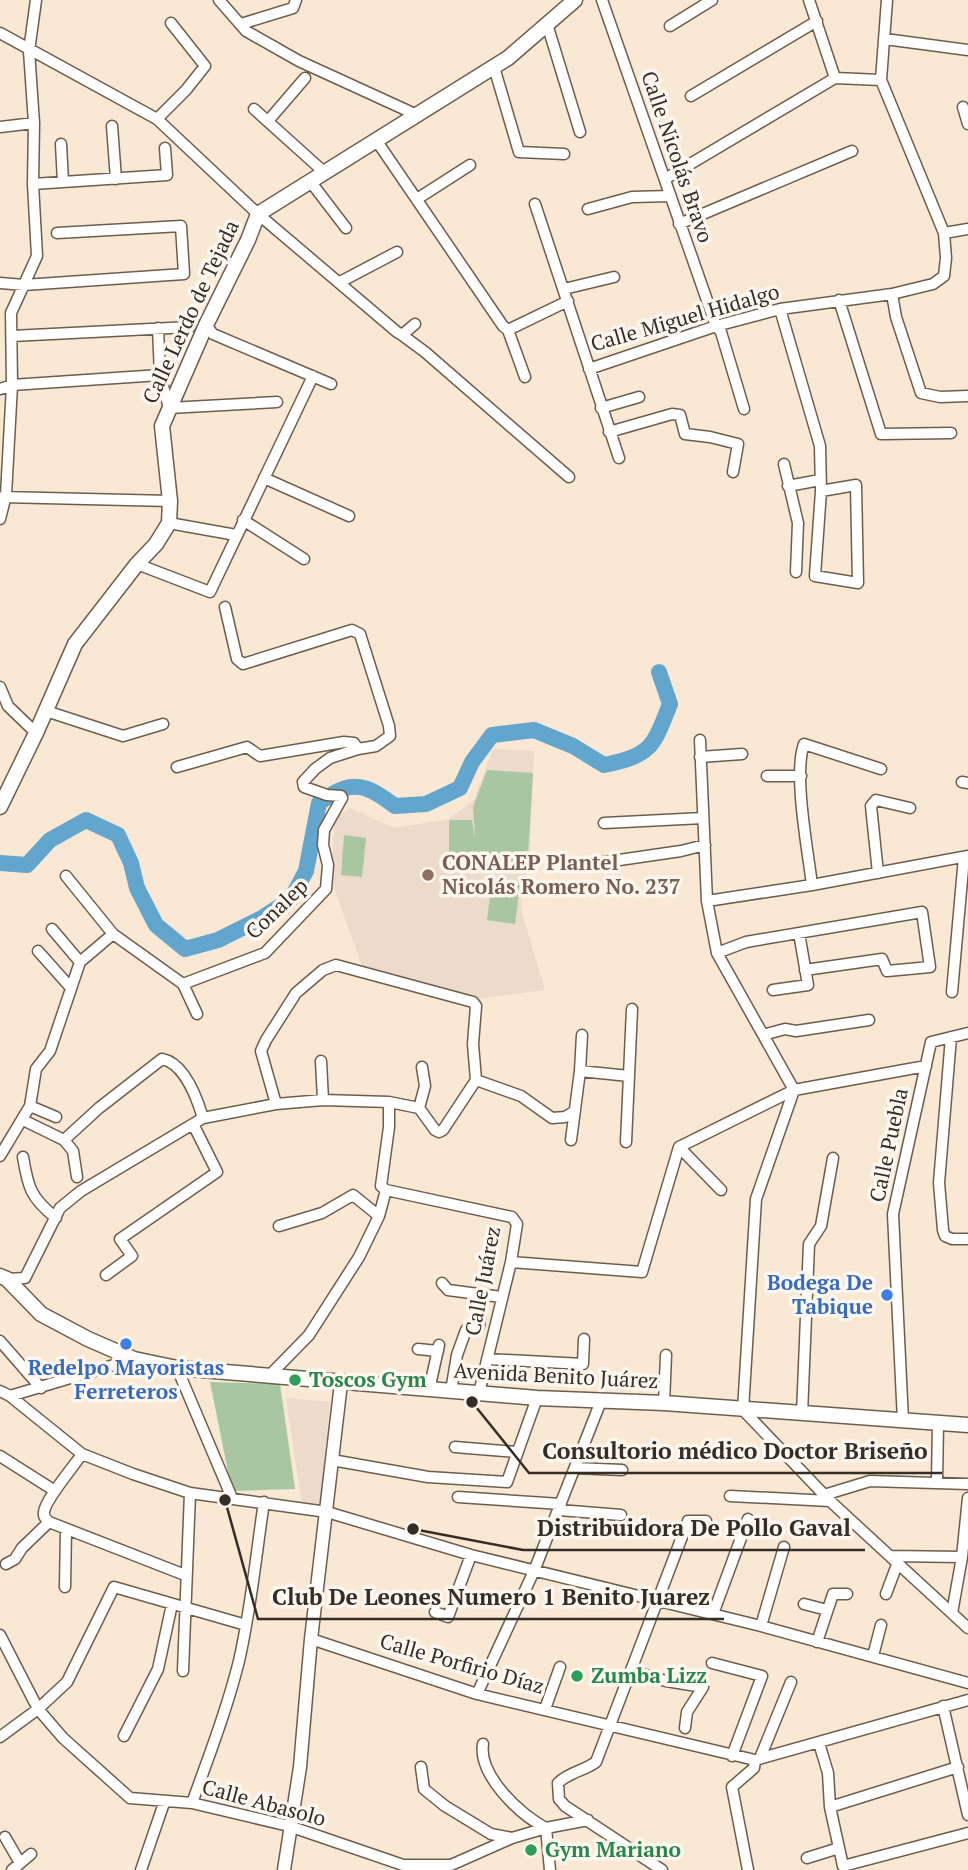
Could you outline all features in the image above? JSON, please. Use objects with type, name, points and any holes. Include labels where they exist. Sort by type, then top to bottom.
[{"type":"main road","name":"Calle Lerdo de Tejada","points":[[169,523],[170,501],[162,426],[258,214],[508,58],[575,0]]},
{"type":"main road","points":[[0,807],[75,644],[156,544],[169,523]]},
{"type":"main road","name":"Avenida Benito Juárez","points":[[3,1277],[41,1314],[88,1339],[134,1359],[177,1368],[479,1394],[968,1425]]},
{"type":"street","points":[[0,519],[12,385],[11,313],[37,256],[33,184],[34,123],[29,51],[36,0]]},
{"type":"street","points":[[241,24],[293,8],[296,0]]},
{"type":"street","name":"Calle Nicolás Bravo","points":[[601,0],[679,224],[716,326],[721,332],[744,409]]},
{"type":"street","points":[[670,26],[712,0]]},
{"type":"street","points":[[809,0],[835,78]]},
{"type":"street","points":[[887,0],[881,80],[944,233],[968,229]]},
{"type":"street","points":[[223,2],[246,31],[299,61],[417,115]]},
{"type":"street","points":[[691,96],[817,21]]},
{"type":"street","points":[[156,119],[186,90],[205,65],[171,23]]},
{"type":"street","points":[[547,24],[580,132]]},
{"type":"street","points":[[0,33],[156,119],[258,214],[425,352],[569,477]]},
{"type":"street","points":[[885,39],[968,50]]},
{"type":"street","points":[[494,66],[519,152],[564,154]]},
{"type":"street","points":[[268,121],[305,78]]},
{"type":"street","points":[[665,179],[835,78],[881,80]]},
{"type":"street","points":[[963,107],[968,124]]},
{"type":"street","points":[[254,109],[324,172]]},
{"type":"street","points":[[0,127],[34,123]]},
{"type":"street","points":[[112,126],[117,179]]},
{"type":"street","points":[[376,140],[508,330],[525,377]]},
{"type":"street","points":[[61,144],[63,182]]},
{"type":"street","points":[[33,184],[167,175],[164,148]]},
{"type":"street","points":[[679,224],[852,151]]},
{"type":"street","points":[[417,200],[470,165]]},
{"type":"street","points":[[310,181],[346,228]]},
{"type":"street","points":[[587,209],[632,197],[670,196]]},
{"type":"street","name":"Calle Miguel Hidalgo","points":[[535,204],[589,369],[716,326],[780,309],[892,293],[933,284],[944,276],[944,233]]},
{"type":"street","points":[[0,283],[24,285],[184,274],[181,226],[57,233]]},
{"type":"street","points":[[340,282],[397,252]]},
{"type":"street","points":[[564,289],[614,277]]},
{"type":"street","points":[[892,293],[896,317],[921,393],[940,397],[968,396]]},
{"type":"street","points":[[839,299],[881,434],[951,433]]},
{"type":"street","points":[[508,330],[568,301]]},
{"type":"street","points":[[780,309],[820,446],[820,486],[815,576],[858,583],[856,485],[820,486],[788,486]]},
{"type":"street","points":[[400,334],[415,324]]},
{"type":"street","points":[[206,325],[212,334],[331,384]]},
{"type":"street","points":[[12,336],[190,327]]},
{"type":"street","points":[[158,328],[160,375],[169,408],[277,402]]},
{"type":"street","points":[[589,369],[619,458]]},
{"type":"street","points":[[0,389],[12,385],[160,375]]},
{"type":"street","points":[[138,564],[211,592],[313,376]]},
{"type":"street","points":[[601,408],[639,397]]},
{"type":"street","points":[[609,432],[672,414],[680,415],[685,434],[738,444],[733,472]]},
{"type":"street","points":[[784,464],[798,523],[796,572]]},
{"type":"street","points":[[264,478],[349,516]]},
{"type":"street","points":[[3,496],[170,501]]},
{"type":"street","points":[[243,520],[304,559]]},
{"type":"street","points":[[169,523],[236,535]]},
{"type":"street","name":"Conalep","points":[[183,984],[265,953],[326,889],[328,865],[323,845],[324,830],[342,798],[304,788],[303,782],[330,758],[376,746],[390,736],[360,634],[352,630],[243,664],[237,659],[225,607]]},
{"type":"street","points":[[0,687],[8,706],[36,733]]},
{"type":"street","points":[[46,711],[123,736],[163,723]]},
{"type":"street","points":[[699,740],[707,901],[717,953],[794,1090],[756,1199],[743,1410],[827,1498],[968,1628]]},
{"type":"street","points":[[177,767],[247,747],[260,756],[344,742],[354,743],[358,749]]},
{"type":"street","points":[[812,885],[802,801],[800,753],[804,744],[881,769]]},
{"type":"street","points":[[700,757],[742,754]]},
{"type":"street","points":[[767,776],[801,776]]},
{"type":"street","points":[[878,873],[871,806],[876,800],[910,808]]},
{"type":"street","points":[[604,823],[703,818]]},
{"type":"street","points":[[585,865],[705,845]]},
{"type":"street","points":[[707,901],[966,857],[962,949],[952,992]]},
{"type":"street","points":[[66,876],[113,934],[183,984],[197,1014]]},
{"type":"street","points":[[717,953],[746,942],[922,912],[930,967],[887,971],[883,959],[805,970]]},
{"type":"street","points":[[52,929],[80,962]]},
{"type":"street","points":[[774,990],[808,985],[799,933]]},
{"type":"street","points":[[2,1154],[30,1106],[36,1069],[50,1051],[80,962],[113,934]]},
{"type":"street","points":[[38,951],[71,988]]},
{"type":"street","points":[[3,1277],[25,1278],[60,1208],[81,1191],[198,1121],[276,1104],[323,1100],[389,1102],[419,1108],[439,1132],[443,1130],[476,1080],[473,1044],[476,1006],[473,1002],[336,965],[323,970],[296,993],[261,1051],[276,1104]]},
{"type":"street","points":[[626,1142],[632,1009]]},
{"type":"street","points":[[763,1035],[785,1028],[796,1031],[869,1020]]},
{"type":"street","name":"Calle Puebla","points":[[903,1421],[893,1214],[931,1042],[968,1033]]},
{"type":"street","points":[[571,1140],[582,1035]]},
{"type":"street","points":[[951,1037],[939,1184],[944,1236],[968,1239]]},
{"type":"street","points":[[64,1140],[99,1108],[162,1059],[178,1067],[199,1106],[198,1121],[217,1172],[120,1239],[132,1256],[106,1275]]},
{"type":"street","points":[[321,1061],[323,1100]]},
{"type":"street","points":[[511,1262],[642,1272],[678,1147],[794,1090],[926,1066]]},
{"type":"street","points":[[419,1108],[425,1086],[422,1067]]},
{"type":"street","points":[[580,1071],[629,1076]]},
{"type":"street","points":[[476,1080],[521,1096],[552,1118],[565,1117],[575,1111]]},
{"type":"street","points":[[268,1377],[309,1335],[359,1257],[379,1216],[386,1190],[381,1186],[389,1127],[389,1102]]},
{"type":"street","points":[[30,1106],[56,1117]]},
{"type":"street","points":[[23,1120],[64,1140],[73,1151],[77,1177]]},
{"type":"street","points":[[678,1147],[721,1190]]},
{"type":"street","points":[[23,1157],[31,1192],[37,1202],[56,1218]]},
{"type":"street","points":[[802,1414],[809,1244],[821,1226],[833,1158]]},
{"type":"street","name":"Calle Juárez","points":[[386,1190],[512,1217],[517,1224],[511,1262],[479,1394]]},
{"type":"street","points":[[279,1226],[322,1213],[353,1195],[379,1216]]},
{"type":"street","points":[[442,1283],[448,1290],[501,1297]]},
{"type":"street","points":[[451,1391],[457,1355],[466,1330],[470,1330],[470,1326],[479,1326],[480,1317]]},
{"type":"street","points":[[487,1359],[583,1364],[584,1339]]},
{"type":"street","points":[[0,1341],[41,1388]]},
{"type":"street","points":[[418,1349],[438,1348],[428,1367],[429,1390]]},
{"type":"street","points":[[664,1404],[666,1355]]},
{"type":"street","points":[[5,1394],[41,1388],[134,1359]]},
{"type":"street","points":[[177,1368],[232,1498]]},
{"type":"street","points":[[284,1870],[300,1767],[311,1639],[341,1383]]},
{"type":"street","points":[[5,1394],[82,1454],[190,1493],[327,1512],[471,1556],[761,1626],[968,1683]]},
{"type":"street","points":[[332,1460],[428,1477],[507,1482],[537,1398]]},
{"type":"street","points":[[477,1693],[534,1571],[601,1401]]},
{"type":"street","points":[[937,1482],[938,1424]]},
{"type":"street","points":[[455,1447],[517,1452]]},
{"type":"street","points":[[82,1454],[55,1491],[44,1511],[44,1517],[66,1529],[185,1575]]},
{"type":"street","points":[[0,1456],[55,1491]]},
{"type":"street","points":[[575,1468],[622,1471]]},
{"type":"street","points":[[730,1496],[827,1498],[870,1481],[968,1484]]},
{"type":"street","points":[[183,1671],[190,1493]]},
{"type":"street","points":[[458,1497],[621,1515]]},
{"type":"street","points":[[952,1613],[968,1499]]},
{"type":"street","points":[[192,1803],[229,1696],[246,1625],[264,1502]]},
{"type":"street","points":[[713,1614],[748,1519]]},
{"type":"street","points":[[662,1870],[565,1806],[559,1799],[558,1783],[596,1762],[688,1521],[706,1521]]},
{"type":"street","points":[[2,1564],[15,1559],[22,1548],[49,1522]]},
{"type":"street","points":[[65,1587],[66,1529]]},
{"type":"street","points":[[761,1626],[783,1547]]},
{"type":"street","points":[[435,1612],[448,1617],[471,1556]]},
{"type":"street","points":[[894,1559],[962,1556]]},
{"type":"street","points":[[886,1594],[894,1559]]},
{"type":"street","points":[[0,1737],[38,1709],[67,1682],[114,1587],[246,1625]]},
{"type":"street","points":[[817,1642],[832,1594],[847,1594]]},
{"type":"street","points":[[124,1736],[158,1669],[172,1604]]},
{"type":"street","points":[[804,1604],[827,1610]]},
{"type":"street","points":[[873,1656],[881,1625]]},
{"type":"street","name":"Calle Abasolo","points":[[0,1635],[38,1709],[63,1738],[130,1798],[164,1803],[192,1803],[289,1826],[403,1868],[451,1865],[512,1838],[588,1820]]},
{"type":"street","name":"Calle Porfirio Díaz","points":[[311,1639],[477,1693],[732,1756],[757,1759],[968,1700]]},
{"type":"street","points":[[712,1663],[762,1676],[732,1756]]},
{"type":"street","points":[[545,1709],[560,1667]]},
{"type":"street","points":[[631,1671],[666,1681],[703,1687],[687,1712],[685,1728]]},
{"type":"street","points":[[748,1870],[732,1787],[754,1768],[791,1682]]},
{"type":"street","points":[[943,1706],[968,1815]]},
{"type":"street","points":[[819,1743],[828,1773],[830,1807],[843,1866],[968,1833]]},
{"type":"street","points":[[483,1744],[481,1755],[506,1798],[530,1820],[546,1828],[550,1870]]},
{"type":"street","points":[[421,1767],[424,1789],[445,1806],[491,1834],[512,1838]]},
{"type":"street","points":[[830,1807],[958,1767]]},
{"type":"street","points":[[141,1870],[164,1803]]},
{"type":"street","points":[[5,1837],[16,1866],[31,1854]]},
{"type":"street","points":[[807,1858],[839,1848]]},
{"type":"shaded area","name":"CONALEP Plantel Nicolás Romero No. 237","points":[[493,749],[534,751],[529,870],[520,885],[522,913],[545,990],[469,1000],[363,969],[330,876],[335,819],[350,808],[394,828],[449,819],[474,800]]},
{"type":"shaded area","points":[[286,1398],[330,1402],[320,1503],[302,1504]]},
{"type":"green space","points":[[487,770],[533,773],[527,873],[449,866],[449,820],[472,820],[475,839],[473,807]]},
{"type":"green space","points":[[344,835],[366,838],[362,877],[341,875]]},
{"type":"green space","points":[[492,881],[520,885],[515,924],[487,920]]},
{"type":"green space","points":[[210,1382],[280,1384],[295,1489],[232,1491]]},
{"type":"waterway","points":[[333,794],[342,789],[358,787],[373,791],[395,806],[426,804],[460,788],[472,762],[492,735],[534,730],[573,746],[604,765],[632,757],[649,747],[670,704],[659,672]]},
{"type":"waterway","points":[[0,863],[27,865],[50,840],[86,820],[118,835],[131,863],[137,888],[156,925],[185,949],[218,940],[262,918],[291,899],[306,871],[319,803],[329,796]]},
{"type":"place","name":"CONALEP Plantel Nicolás Romero No. 237","points":[[428,875]]},
{"type":"place","name":"Bodega De Tabique","points":[[887,1295]]},
{"type":"place","name":"Redelpo Mayoristas Ferreteros","points":[[126,1344]]},
{"type":"place","name":"Toscos Gym","points":[[295,1380]]},
{"type":"place","name":"Consultorio médico Doctor Briseño","points":[[472,1402]]},
{"type":"place","name":"Club De Leones Numero 1 Benito Juarez","points":[[225,1500]]},
{"type":"place","name":"Distribuidora De Pollo Gaval","points":[[413,1529]]},
{"type":"place","name":"Zumba Lizz","points":[[577,1676]]},
{"type":"place","name":"Gym Mariano","points":[[531,1850]]}]
